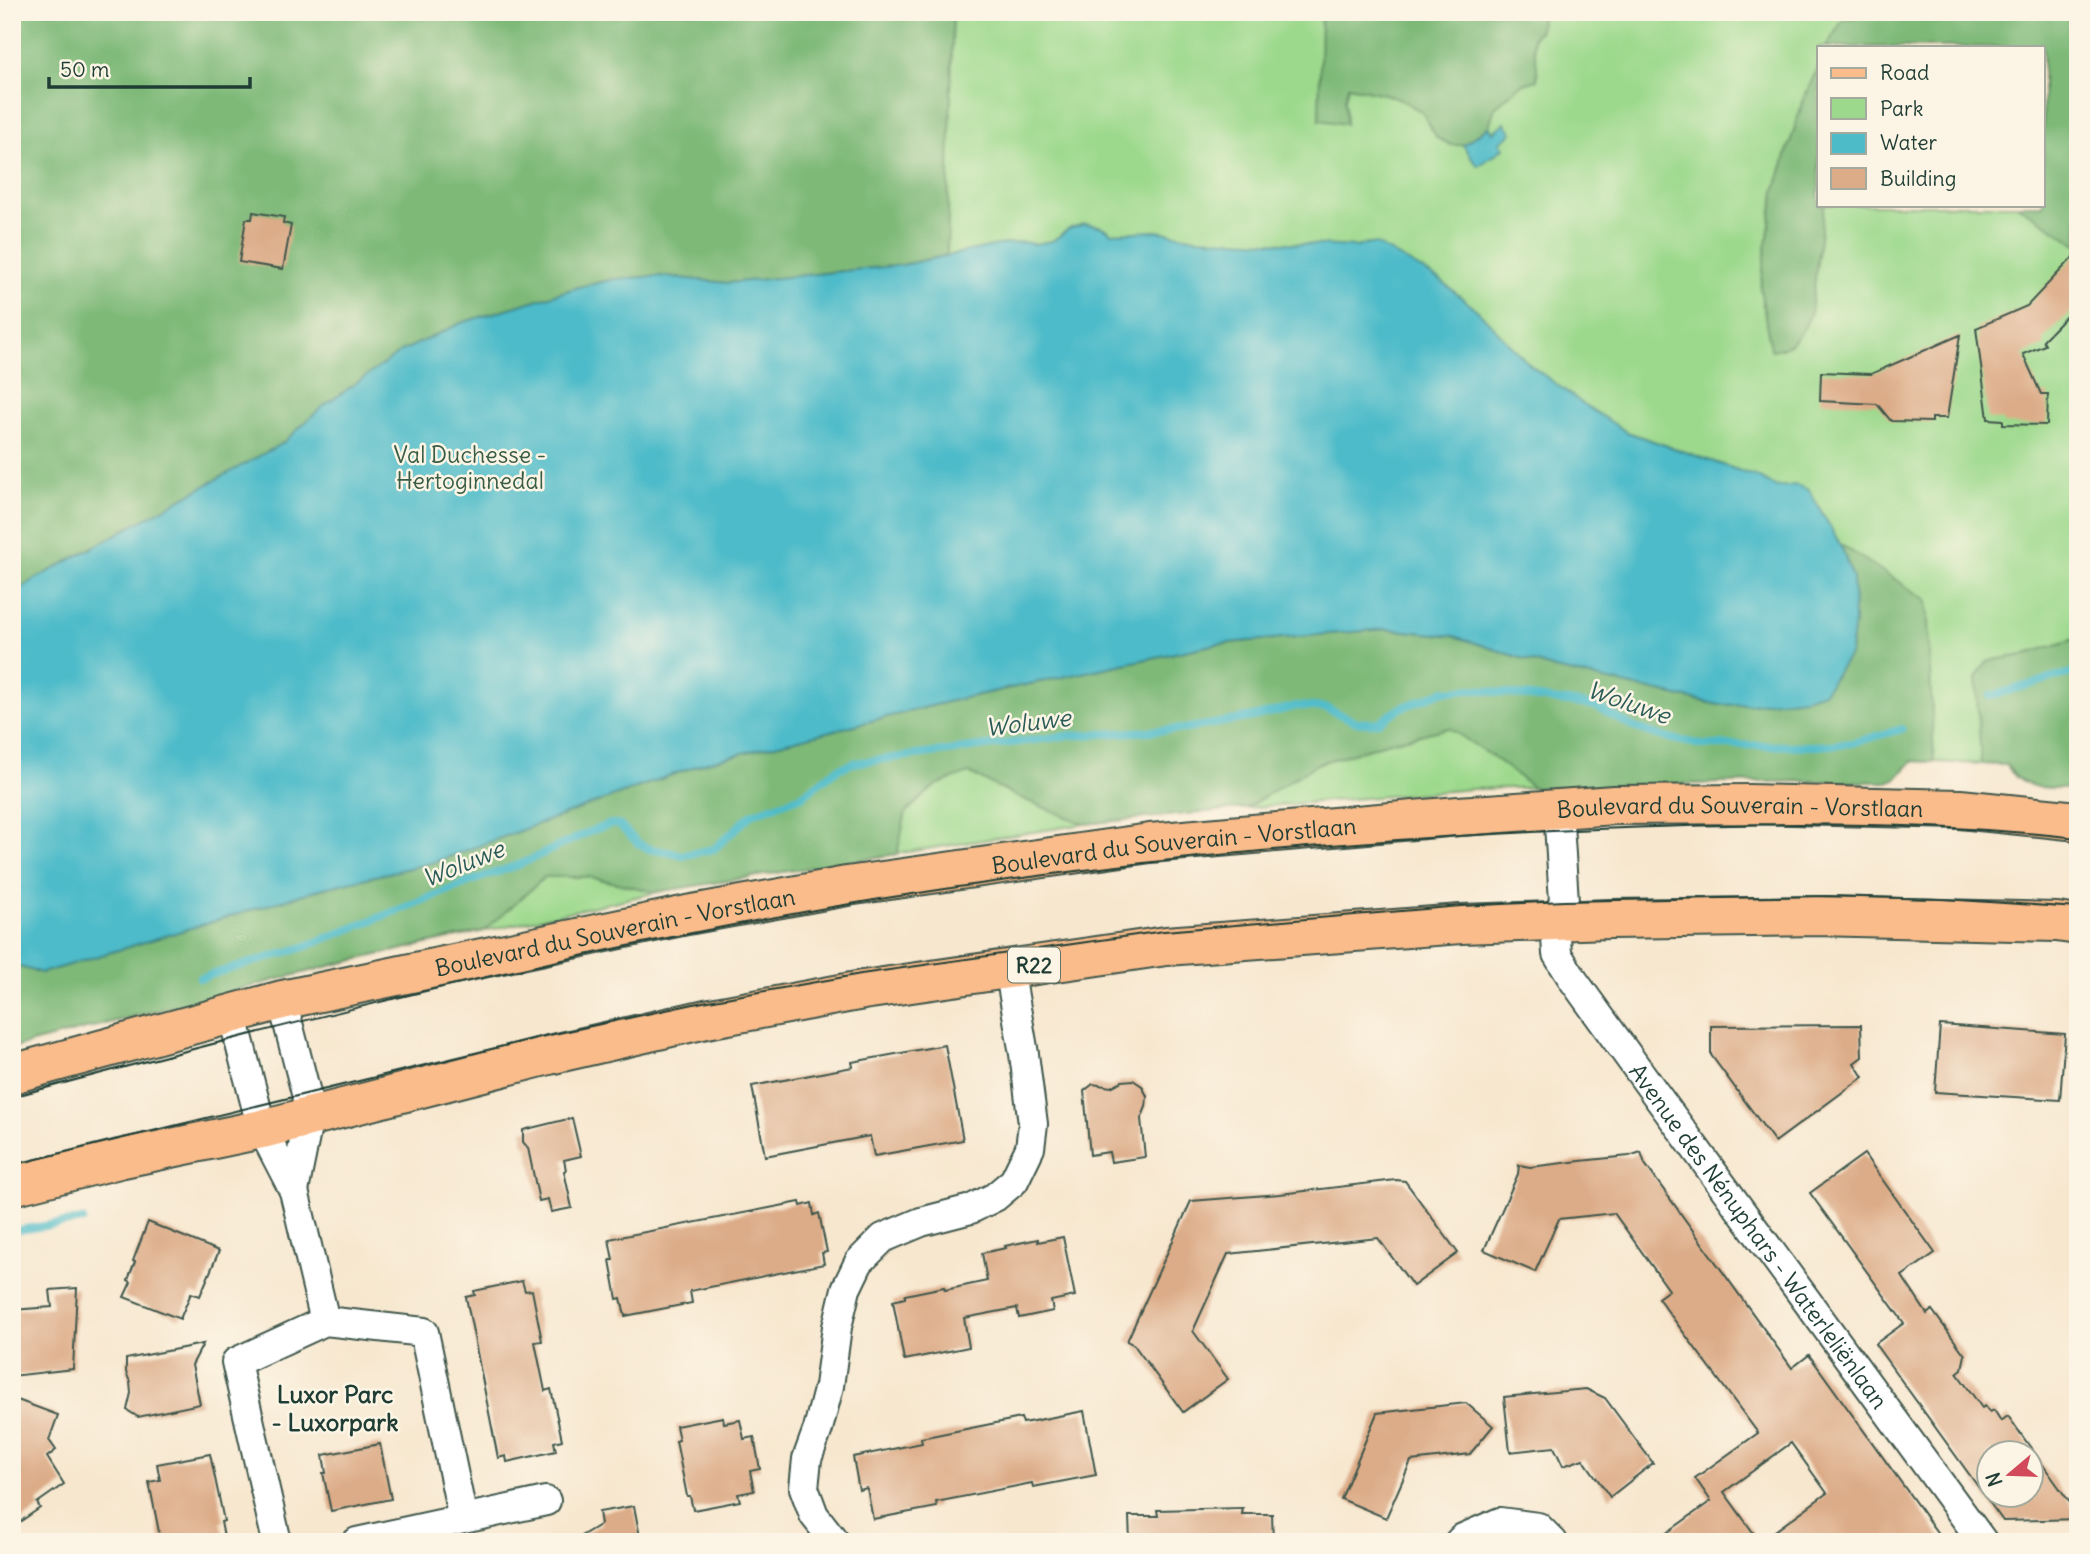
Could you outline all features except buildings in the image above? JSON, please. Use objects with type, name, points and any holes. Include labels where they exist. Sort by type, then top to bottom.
[{"type":"main road","name":"Boulevard du Souverain - Vorstlaan","points":[[12,1074],[282,1000],[687,915],[847,886],[1150,844],[1614,806],[1749,804],[1960,809],[2078,821]]},
{"type":"main road","name":"R22","points":[[12,1186],[120,1159],[262,1129],[549,1055],[706,1018],[863,990],[1166,946],[1555,921],[1817,916],[2057,922],[2078,925]]},
{"type":"street","name":"Avenue des Nénuphars - Waterleliënlaan","points":[[1558,809],[1564,901],[1555,921],[1557,954],[1983,1542]]},
{"type":"street","points":[[835,1542],[814,1515],[804,1488],[807,1459],[829,1386],[836,1328],[846,1289],[859,1262],[883,1238],[920,1222],[971,1209],[995,1198],[1014,1181],[1030,1148],[1033,1124],[1030,1097],[1009,968]]},
{"type":"street","points":[[282,1000],[306,1093],[309,1117],[294,1191]]},
{"type":"street","points":[[232,1013],[262,1129],[294,1191],[325,1321]]},
{"type":"street","points":[[277,1542],[236,1362],[325,1321],[424,1332],[463,1519]]},
{"type":"street","points":[[357,1542],[546,1501]]},
{"type":"street","points":[[1459,1542],[1500,1522],[1538,1527],[1553,1542]]},
{"type":"green space","name":"Val Duchesse - Hertoginnedal","points":[[12,12],[2078,12],[2078,788],[2038,787],[2021,780],[2007,765],[1912,761],[1897,778],[1887,782],[1801,781],[1472,789],[1084,824],[667,890],[341,963],[12,1048]]},
{"type":"green space","points":[[12,12],[953,12],[947,255],[902,265],[728,283],[659,276],[615,279],[579,287],[461,323],[402,351],[323,407],[284,443],[12,594]]},
{"type":"green space","points":[[1321,12],[1539,12],[1540,30],[1533,37],[1537,80],[1521,85],[1495,107],[1489,126],[1463,145],[1451,145],[1437,138],[1422,112],[1396,97],[1348,86],[1345,99],[1346,124],[1319,120]]},
{"type":"green space","points":[[1876,12],[1939,21],[1950,12],[2078,12],[2078,245],[2019,206],[2044,206],[2044,46],[1827,46],[1842,21]]},
{"type":"green space","points":[[1817,69],[1817,206],[1824,206],[1811,312],[1797,338],[1786,346],[1771,350],[1760,288],[1775,191],[1803,101]]},
{"type":"green space","points":[[1840,544],[1927,600],[1934,762],[1912,761],[1897,778],[1887,782],[1801,781],[1534,788],[1449,728],[1386,743],[1317,764],[1246,808],[1084,824],[969,773],[936,785],[906,812],[897,854],[656,892],[589,877],[545,877],[484,931],[341,963],[12,1048],[12,965],[42,973],[324,888],[435,862],[707,762],[959,699],[1217,644],[1386,629],[1454,636],[1555,669],[1719,705],[1751,704],[1824,692],[1850,653],[1854,622],[1853,578]]},
{"type":"green space","points":[[2078,638],[2078,788],[2038,787],[2020,780],[2007,765],[1981,764],[1976,678],[1988,661],[2023,655]]},
{"type":"water","points":[[1505,123],[1512,133],[1500,142],[1504,148],[1478,166],[1463,145],[1489,126],[1493,132]]},
{"type":"water","points":[[1083,224],[1102,227],[1111,233],[1157,231],[1196,238],[1356,247],[1376,244],[1440,280],[1478,311],[1529,364],[1627,432],[1755,476],[1777,487],[1796,485],[1809,490],[1840,544],[1853,578],[1854,622],[1850,653],[1824,692],[1805,698],[1719,705],[1555,669],[1454,636],[1386,629],[1217,644],[959,699],[707,762],[435,862],[324,888],[42,973],[12,965],[12,594],[283,443],[322,407],[402,351],[461,323],[579,287],[615,279],[659,276],[728,283],[902,265],[998,245],[1052,241],[1069,229]]},
{"type":"waterway","name":"Woluwe","points":[[1990,696],[2078,671]]},
{"type":"waterway","name":"Woluwe","points":[[200,978],[304,947],[521,864],[611,824],[619,825],[638,843],[649,849],[684,855],[714,849],[752,814],[802,796],[838,769],[853,763],[1066,736],[1184,729],[1297,706],[1326,708],[1357,722],[1379,722],[1401,708],[1444,691],[1474,689],[1595,706],[1633,727],[1663,737],[1702,745],[1817,746],[1852,743],[1902,729]]},
{"type":"waterway","name":"Woluwe","points":[[12,1231],[83,1220]]},
{"type":"tram line","points":[[12,1097],[348,1010],[602,951],[896,896],[1107,867],[1426,838],[1668,826],[1805,824],[1942,827],[2078,838]]},
{"type":"tram line","points":[[12,1165],[545,1036],[703,1002],[861,974],[1164,931],[1461,906],[1564,901],[1826,896],[1944,899],[2078,908]]},
{"type":"district","name":"Luxor Parc - Luxorpark","points":[[335,1408]]}]
